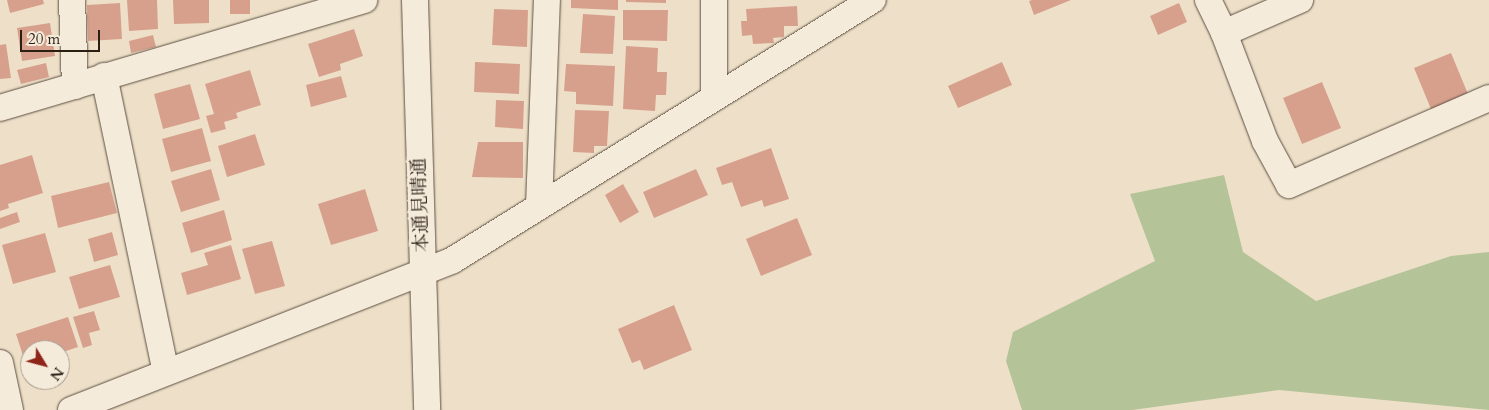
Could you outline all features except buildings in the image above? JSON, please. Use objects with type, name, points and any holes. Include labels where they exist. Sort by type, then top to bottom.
[{"type":"street","points":[[72,0],[75,86]]},
{"type":"street","points":[[0,108],[364,0]]},
{"type":"street","name":"本通見晴通","points":[[415,0],[427,410]]},
{"type":"street","points":[[539,206],[547,0]]},
{"type":"street","points":[[714,0],[714,98]]},
{"type":"street","points":[[71,410],[453,260],[872,0]]},
{"type":"street","points":[[1208,0],[1224,33],[1265,140],[1289,185],[1489,98]]},
{"type":"street","points":[[1224,33],[1300,0]]},
{"type":"street","points":[[104,76],[166,372]]},
{"type":"street","points":[[0,363],[10,410]]},
{"type":"green space","points":[[1224,175],[1243,252],[1316,301],[1451,256],[1489,252],[1489,410],[1279,390],[1132,410],[1022,410],[1006,361],[1013,332],[1155,261],[1130,194]]}]
